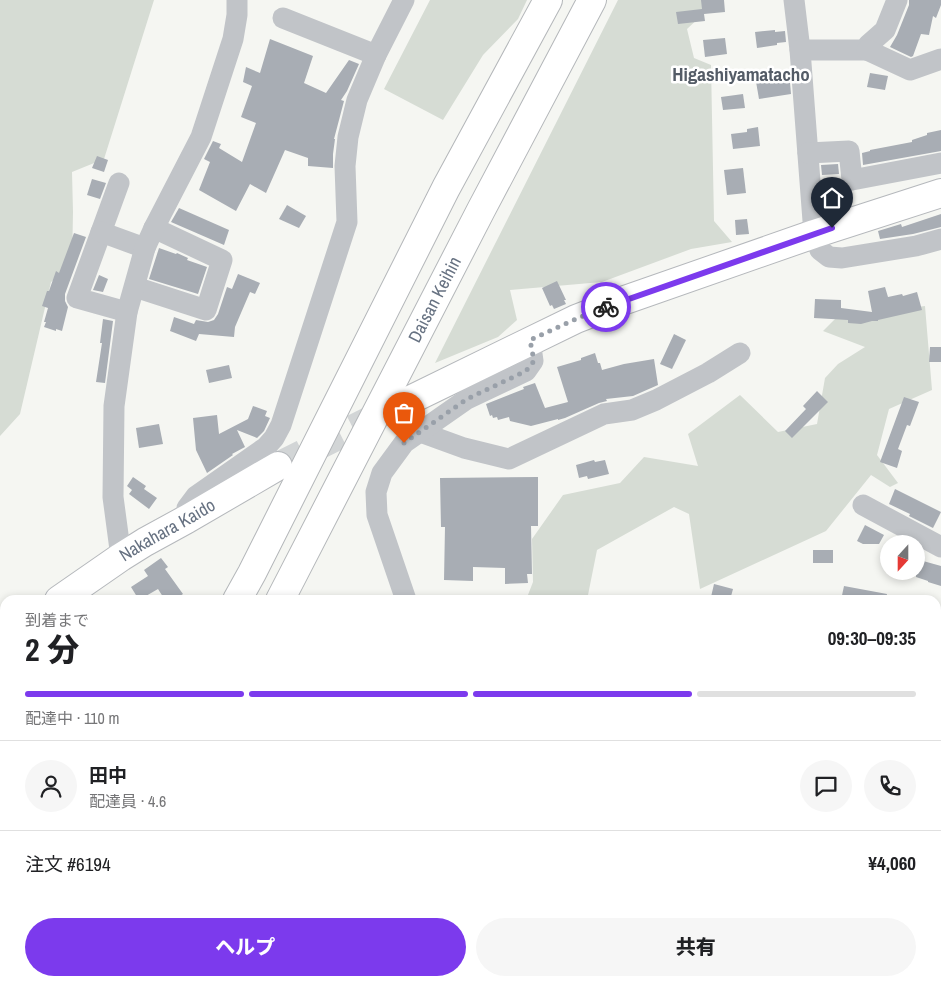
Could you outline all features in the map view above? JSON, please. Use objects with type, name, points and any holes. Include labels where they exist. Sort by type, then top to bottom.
[{"type":"main road","points":[[240,595],[446,188],[548,0]]},
{"type":"main road","name":"Daisan Keihin","points":[[283,595],[481,210],[592,0]]},
{"type":"main road","points":[[412,399],[576,319],[814,234],[941,193]]},
{"type":"main road","name":"Nakahara Kaido","points":[[66,595],[145,542],[278,466]]},
{"type":"street","points":[[121,557],[113,497],[114,406],[127,312],[145,248],[202,137],[233,39],[237,15],[237,0]]},
{"type":"street","points":[[187,519],[188,508],[196,496],[266,447],[274,438],[281,425],[347,222],[345,166],[348,137],[357,100],[376,54],[404,0]]},
{"type":"street","points":[[794,0],[800,50],[814,234],[820,250],[829,257],[842,258],[940,242]]},
{"type":"street","points":[[867,50],[868,45],[885,30],[897,0]]},
{"type":"street","points":[[283,18],[376,54]]},
{"type":"street","points":[[800,50],[867,50],[910,70],[941,59]]},
{"type":"street","points":[[808,153],[849,151],[852,180],[941,163]]},
{"type":"street","points":[[119,183],[77,298],[127,312]]},
{"type":"street","points":[[135,287],[206,310],[222,260],[154,228]]},
{"type":"street","points":[[101,232],[145,248]]},
{"type":"street","points":[[404,595],[377,515],[376,492],[382,473],[404,443],[467,399],[526,371],[534,361],[530,340]]},
{"type":"street","points":[[420,432],[464,448],[508,459],[604,414],[632,410],[656,400],[708,373],[740,353]]},
{"type":"street","points":[[862,505],[941,547]]},
{"type":"shaded area","points":[[0,0],[154,0],[104,159],[72,172],[72,265],[51,282],[20,414],[0,436]]},
{"type":"shaded area","points":[[430,0],[527,0],[518,19],[483,55],[443,120],[384,89]]},
{"type":"shaded area","points":[[618,0],[718,0],[687,29],[694,58],[711,65],[714,221],[732,242],[691,249],[602,282],[510,290],[517,320],[498,337],[435,363]]},
{"type":"shaded area","points":[[925,306],[932,390],[889,409],[877,455],[898,483],[890,487],[871,475],[826,531],[700,589],[689,514],[674,507],[597,550],[588,595],[528,595],[533,582],[532,539],[563,495],[620,483],[644,457],[698,466],[688,434],[740,395],[778,432],[817,424],[825,378],[838,364],[865,347],[823,331],[837,317]]},
{"type":"building","points":[[701,0],[724,0],[725,12],[704,14],[705,21],[678,24],[676,12],[702,9]]},
{"type":"building","points":[[909,0],[941,0],[936,18],[933,16],[929,35],[921,34],[911,57],[890,47],[897,35],[909,5]]},
{"type":"building","points":[[775,30],[775,32],[785,31],[786,42],[757,48],[755,32]]},
{"type":"building","points":[[725,38],[727,54],[705,57],[703,40]]},
{"type":"building","points":[[270,39],[313,56],[304,83],[326,93],[349,60],[359,64],[341,100],[344,101],[334,139],[333,168],[308,166],[308,158],[285,150],[266,193],[250,184],[236,211],[199,190],[210,162],[204,159],[213,141],[221,144],[219,148],[242,162],[256,123],[241,117],[252,86],[243,82],[246,67],[260,73]]},
{"type":"building","points":[[789,71],[791,94],[759,99],[755,76]]},
{"type":"building","points":[[870,73],[888,76],[885,90],[867,87]]},
{"type":"building","points":[[743,94],[745,108],[723,110],[721,97]]},
{"type":"building","points":[[758,127],[760,146],[733,149],[731,134],[747,132],[747,129]]},
{"type":"building","points":[[941,130],[941,151],[863,165],[862,153],[912,142],[912,140],[927,135],[927,133]]},
{"type":"building","points":[[97,156],[108,160],[104,172],[92,168]]},
{"type":"building","points":[[838,164],[839,174],[822,175],[821,165]]},
{"type":"building","points":[[743,168],[746,193],[727,195],[724,170]]},
{"type":"building","points":[[92,179],[106,183],[100,199],[87,195]]},
{"type":"building","points":[[287,205],[306,216],[299,228],[279,219]]},
{"type":"building","points":[[179,208],[229,230],[224,245],[171,222]]},
{"type":"building","points":[[941,214],[941,227],[880,239],[878,231],[901,224],[902,227]]},
{"type":"building","points":[[747,219],[749,234],[736,235],[735,220]]},
{"type":"building","points":[[74,233],[86,237],[65,294],[65,301],[68,307],[62,331],[56,329],[56,331],[44,327],[48,308],[42,306],[56,271],[59,273]]},
{"type":"building","points":[[159,248],[177,253],[188,258],[187,260],[207,267],[198,294],[149,279]]},
{"type":"building","points":[[238,274],[260,283],[255,294],[250,292],[235,327],[234,337],[199,334],[196,341],[170,331],[174,317],[194,324],[196,320],[208,322],[214,320],[218,314],[227,287],[232,289]]},
{"type":"building","points":[[99,275],[108,279],[103,292],[93,290]]},
{"type":"building","points":[[557,281],[566,304],[554,309],[552,305],[550,306],[542,288]]},
{"type":"building","points":[[885,287],[888,297],[902,294],[903,296],[917,292],[922,310],[861,324],[848,323],[848,320],[814,318],[815,299],[841,300],[841,308],[872,312],[868,291]]},
{"type":"building","points":[[103,319],[113,321],[105,383],[96,382],[102,343],[100,343]]},
{"type":"building","points":[[674,334],[686,340],[672,369],[660,364]]},
{"type":"building","points":[[930,347],[941,347],[941,362],[929,362]]},
{"type":"building","points":[[595,353],[602,370],[654,359],[658,385],[633,396],[606,399],[607,401],[565,418],[531,426],[510,421],[509,417],[498,420],[497,417],[493,418],[492,415],[490,416],[486,404],[535,383],[545,408],[568,402],[557,367],[581,360],[581,358]]},
{"type":"building","points":[[229,365],[232,378],[209,383],[206,370]]},
{"type":"building","points":[[817,391],[828,402],[792,438],[785,431],[806,409],[803,406]]},
{"type":"building","points":[[904,397],[919,402],[910,426],[907,425],[898,449],[902,451],[897,468],[880,462]]},
{"type":"building","points":[[253,406],[267,411],[265,416],[270,418],[264,431],[257,438],[237,430],[245,447],[232,454],[207,473],[196,450],[193,418],[217,415],[219,434],[248,419]]},
{"type":"building","points":[[159,424],[163,444],[139,448],[136,428]]},
{"type":"building","points":[[594,460],[595,462],[605,460],[609,474],[588,479],[587,476],[579,478],[576,465]]},
{"type":"building","points":[[133,477],[146,486],[144,489],[157,498],[149,509],[129,494],[132,490],[127,486]]},
{"type":"building","points":[[538,477],[538,526],[531,526],[532,574],[527,574],[528,583],[505,584],[505,568],[473,567],[473,581],[444,580],[445,527],[441,527],[440,478]]},
{"type":"building","points":[[895,489],[941,512],[933,528],[889,504]]},
{"type":"building","points":[[865,525],[884,535],[880,535],[879,544],[863,544],[857,541]]},
{"type":"building","points":[[813,550],[833,550],[833,563],[813,563]]},
{"type":"building","points":[[161,558],[168,567],[165,569],[183,594],[162,595],[158,589],[148,595],[136,595],[131,587],[148,576],[144,570]]},
{"type":"building","points":[[925,562],[941,566],[941,586],[925,580]]},
{"type":"building","points":[[714,584],[733,589],[731,595],[711,595]]},
{"type":"building","points":[[844,586],[887,594],[887,595],[842,595]]},
{"type":"tunnel","points":[[278,466],[412,399]]},
{"type":"way so far","points":[[404,443],[467,399],[526,371],[534,361],[530,340],[606,307]]},
{"type":"district","name":"Higashiyamatacho","points":[[741,74]]},
{"type":"route","points":[[606,307],[832,228]]}]
